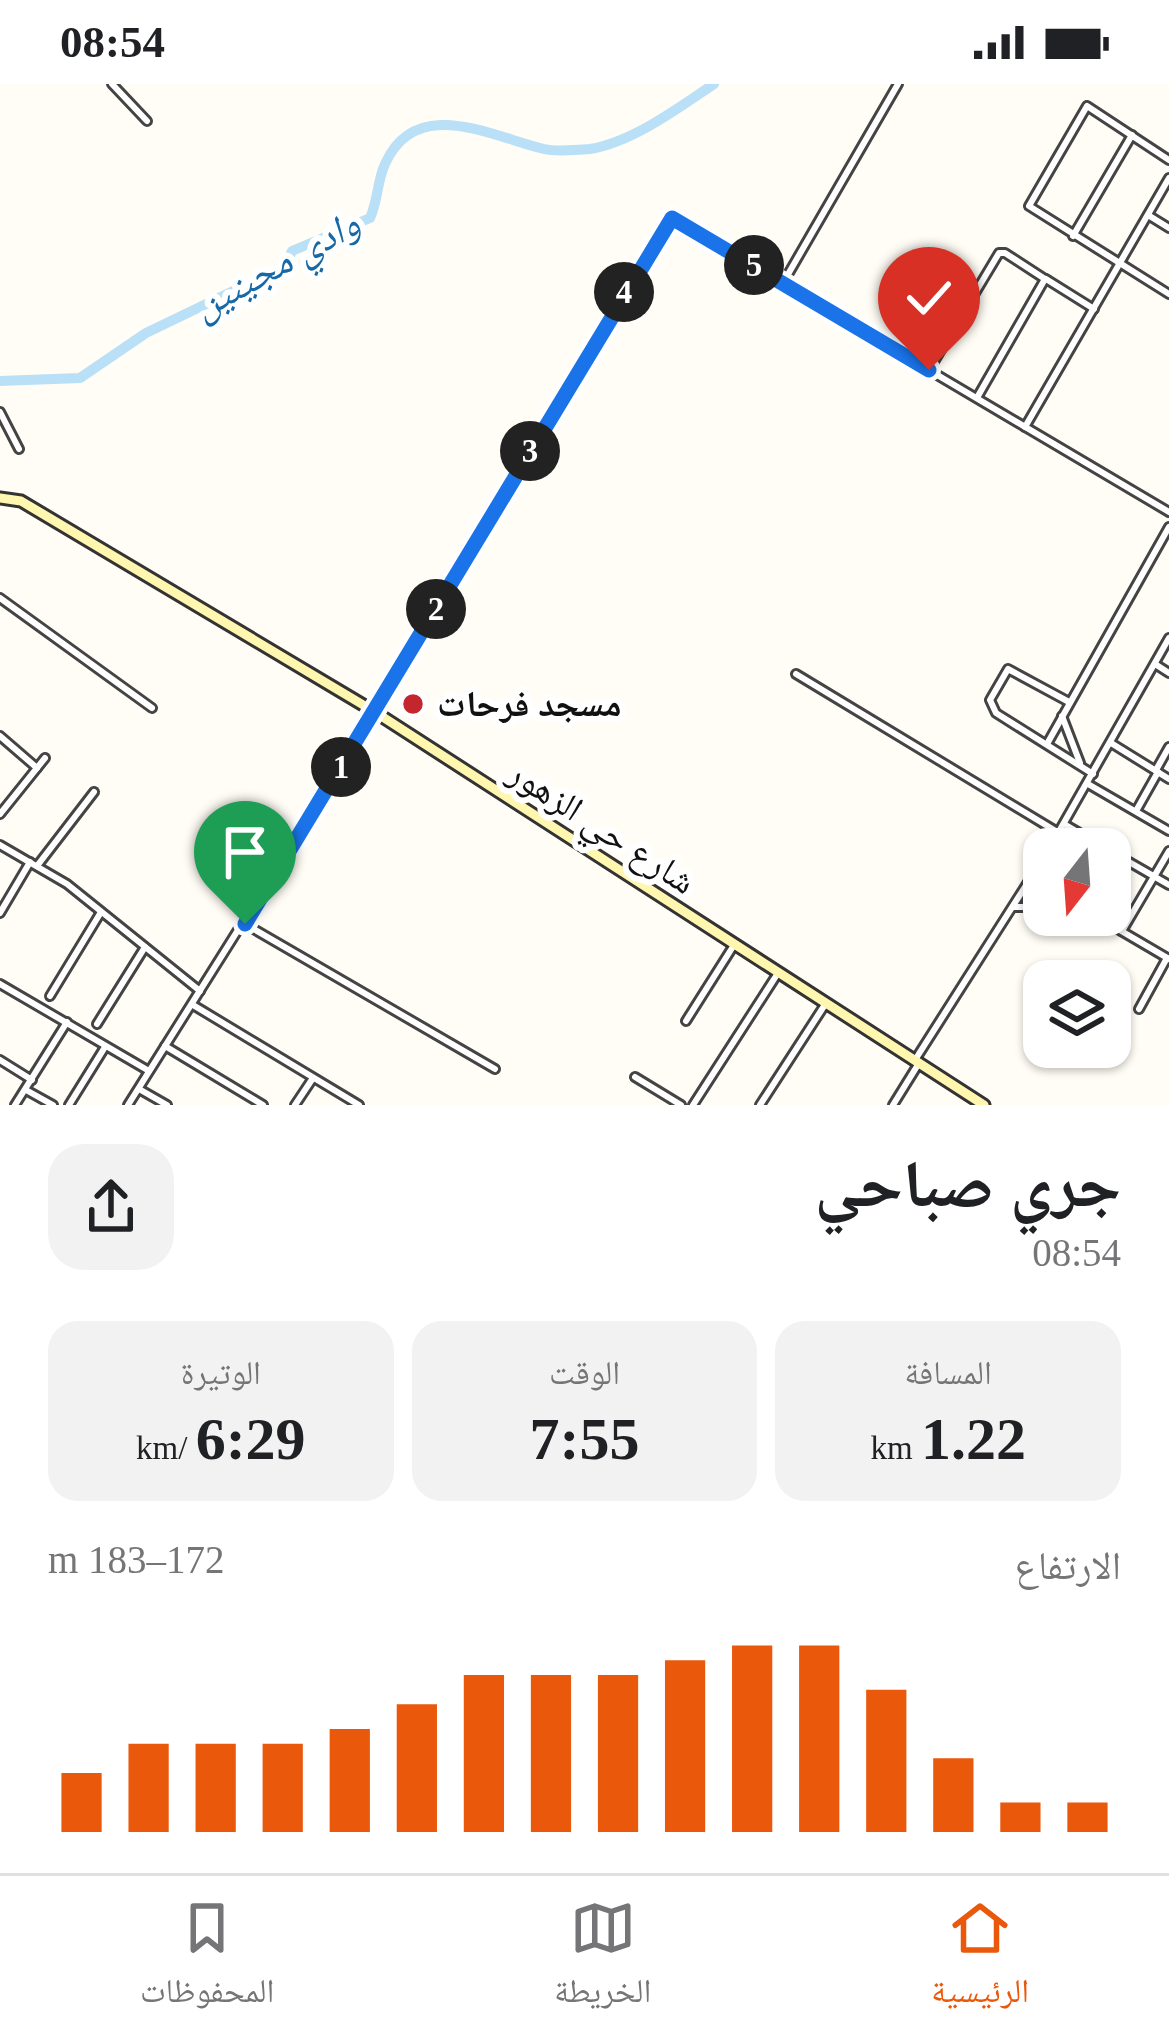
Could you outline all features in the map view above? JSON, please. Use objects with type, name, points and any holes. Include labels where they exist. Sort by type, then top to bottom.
[{"type":"street","points":[[112,84],[147,122]]},
{"type":"street","points":[[783,283],[898,84]]},
{"type":"street","points":[[1169,160],[1090,106],[1083,110],[1029,206],[1169,295]]},
{"type":"street","points":[[1073,236],[1132,135]]},
{"type":"street","points":[[1024,427],[1169,178]]},
{"type":"street","points":[[1148,215],[1169,228]]},
{"type":"street","points":[[128,1105],[245,924],[672,218],[1169,512]]},
{"type":"street","points":[[929,370],[1000,252],[1094,309]]},
{"type":"street","points":[[977,398],[1046,279]]},
{"type":"street","points":[[0,412],[19,449]]},
{"type":"street","name":"شارع حي الزهور","points":[[0,498],[36,510],[375,712],[976,1103]]},
{"type":"street","points":[[1047,744],[1169,526]]},
{"type":"street","points":[[0,598],[152,708]]},
{"type":"street","points":[[796,674],[1062,828],[1169,638]]},
{"type":"street","points":[[1155,664],[1169,673]]},
{"type":"street","points":[[1069,702],[1004,670],[990,700],[992,709],[1093,774]]},
{"type":"street","points":[[1062,716],[1082,766]]},
{"type":"street","points":[[0,736],[37,768]]},
{"type":"street","points":[[1110,743],[1169,779]]},
{"type":"street","points":[[1136,811],[1169,747]]},
{"type":"street","points":[[0,814],[45,758]]},
{"type":"street","points":[[1088,784],[1169,832]]},
{"type":"street","points":[[0,913],[3,900],[94,792]]},
{"type":"street","points":[[0,796],[9,803]]},
{"type":"street","points":[[0,845],[102,912],[200,991]]},
{"type":"street","points":[[1131,916],[1169,851]]},
{"type":"street","points":[[1131,863],[1169,885]]},
{"type":"street","points":[[892,1105],[1023,891]]},
{"type":"street","points":[[1013,907],[1023,907]]},
{"type":"street","points":[[50,996],[102,912]]},
{"type":"street","points":[[245,924],[495,1070]]},
{"type":"street","points":[[1130,936],[1168,959],[1139,1009]]},
{"type":"street","points":[[686,1021],[734,945]]},
{"type":"street","points":[[97,1024],[145,946]]},
{"type":"street","points":[[693,1105],[778,973]]},
{"type":"street","points":[[0,984],[149,1071]]},
{"type":"street","points":[[760,1105],[826,1003]]},
{"type":"street","points":[[192,1004],[359,1105]]},
{"type":"street","points":[[15,1105],[67,1022]]},
{"type":"street","points":[[69,1105],[106,1046]]},
{"type":"street","points":[[165,1046],[263,1105]]},
{"type":"street","points":[[0,1060],[32,1080]]},
{"type":"street","points":[[635,1077],[681,1105]]},
{"type":"street","points":[[295,1105],[313,1078]]},
{"type":"street","points":[[139,1088],[167,1105]]},
{"type":"street","points":[[26,1090],[52,1105]]},
{"type":"waterway","name":"وادي مجينين","points":[[0,381],[80,378],[146,333],[285,266],[292,251],[370,218],[385,164],[399,143],[416,130],[457,126],[544,149],[590,149],[639,132],[714,84]]},
{"type":"place","name":"مسجد فرحات","points":[[413,704]]},
{"type":"route","points":[[245,924],[672,218],[929,370]]}]
